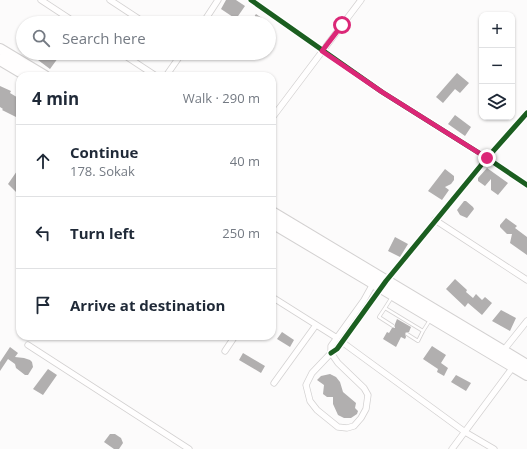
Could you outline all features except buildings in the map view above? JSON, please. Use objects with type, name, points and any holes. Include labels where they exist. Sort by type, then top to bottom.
[{"type":"highway","points":[[0,49],[16,59]]},
{"type":"highway","points":[[0,60],[20,72]]},
{"type":"highway","points":[[18,60],[38,72]]},
{"type":"highway","points":[[276,215],[379,282],[393,295],[527,376]]},
{"type":"highway","points":[[276,225],[527,365]]},
{"type":"street","points":[[41,0],[65,16]]},
{"type":"street","points":[[110,0],[134,16]]},
{"type":"street","points":[[207,16],[218,0]]},
{"type":"street","points":[[251,0],[273,16]]},
{"type":"street","points":[[276,113],[361,0]]},
{"type":"street","points":[[276,18],[382,92],[527,185]]},
{"type":"street","points":[[132,60],[150,72]]},
{"type":"street","points":[[169,72],[177,60]]},
{"type":"street","points":[[379,282],[342,342],[337,349],[331,353],[312,373],[306,385],[310,401],[317,410],[338,428],[354,426],[366,409],[368,395],[364,388],[338,363],[331,353],[331,346],[379,282],[435,220],[527,113]]},
{"type":"street","points":[[435,220],[527,280]]},
{"type":"street","points":[[276,300],[337,338]]},
{"type":"street","points":[[503,351],[527,321]]},
{"type":"street","points":[[274,383],[316,325]]},
{"type":"street","points":[[225,352],[232,340]]},
{"type":"street","points":[[342,342],[465,432],[494,449]]},
{"type":"street","points":[[28,345],[189,449]]},
{"type":"street","points":[[452,449],[513,367]]},
{"type":"lane","points":[[393,295],[379,317],[393,326]]},
{"type":"lane","points":[[385,308],[423,331]]},
{"type":"lane","points":[[407,334],[418,341],[431,318]]},
{"type":"cycle path","points":[[251,0],[274,16]]},
{"type":"cycle path","points":[[276,18],[382,92],[527,185]]},
{"type":"cycle path","points":[[331,353],[337,349],[386,281],[487,158],[527,113]]},
{"type":"route","points":[[342,25],[322,51],[382,92],[487,158]]}]
